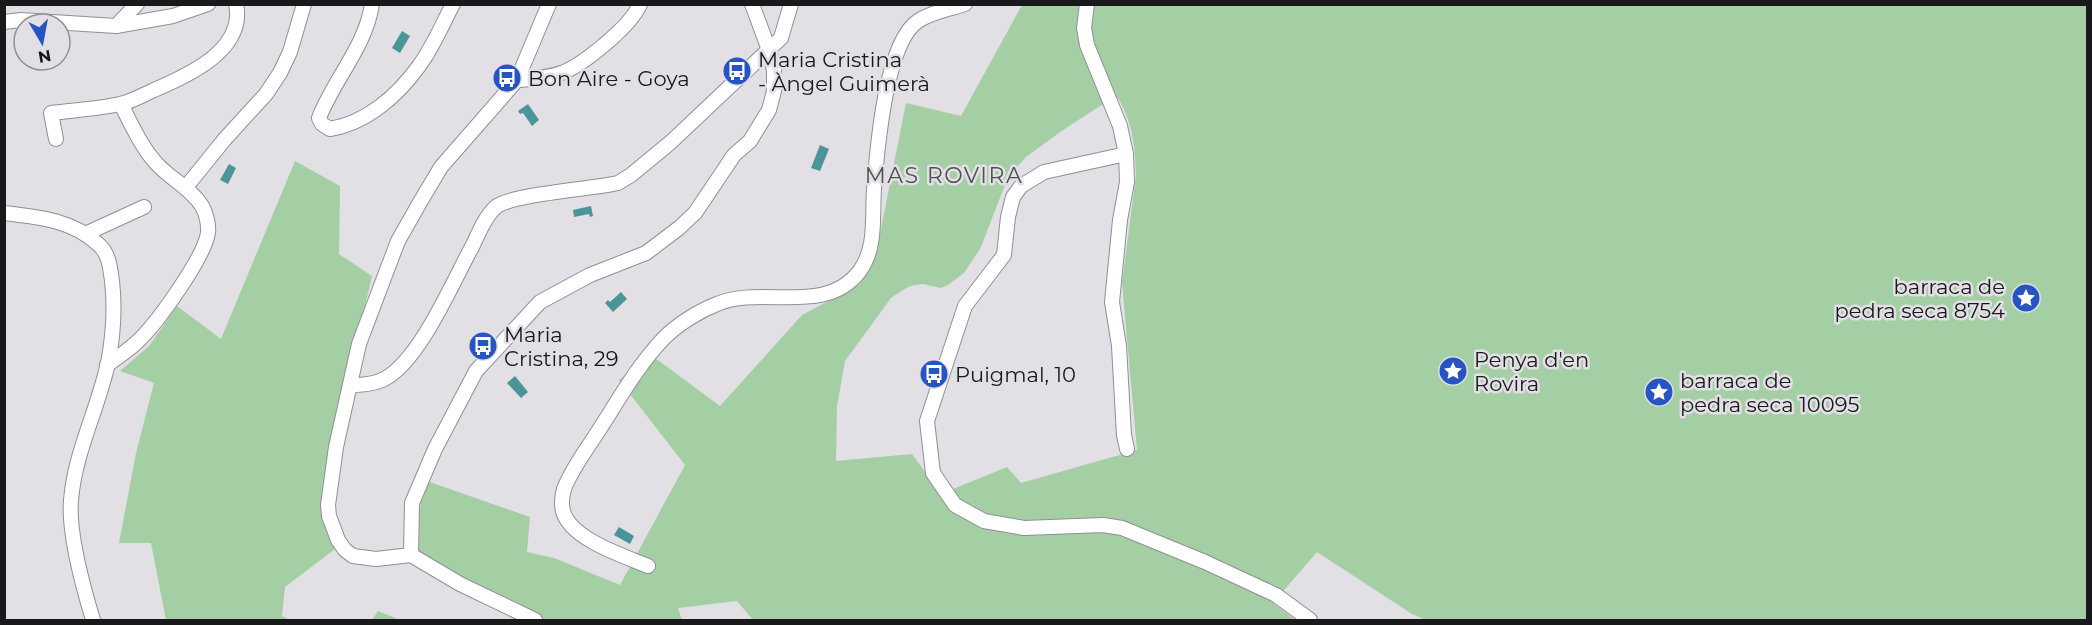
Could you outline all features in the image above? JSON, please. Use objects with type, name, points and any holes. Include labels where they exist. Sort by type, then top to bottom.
[{"type":"street","points":[[116,26],[137,4]]},
{"type":"street","points":[[4,22],[30,21],[116,26],[172,16],[208,4]]},
{"type":"street","points":[[56,139],[51,113],[121,104],[184,77],[207,63],[232,35],[237,19],[236,4]]},
{"type":"street","points":[[186,187],[224,140],[266,94],[280,73],[290,52],[304,4]]},
{"type":"street","points":[[372,4],[363,36],[325,102],[319,118],[322,124],[330,129],[342,127],[366,116],[400,89],[420,65],[453,4]]},
{"type":"street","points":[[535,621],[460,584],[411,555],[376,559],[353,556],[345,550],[333,528],[328,505],[336,447],[359,344],[398,241],[441,167],[517,80],[538,35],[549,4]]},
{"type":"street","points":[[517,80],[563,73],[581,63],[614,36],[640,4]]},
{"type":"street","points":[[411,555],[412,503],[435,449],[476,371],[540,302],[590,275],[646,253],[662,243],[695,213],[734,155],[750,141],[769,110],[774,91],[774,70],[769,50],[752,4]]},
{"type":"street","points":[[351,385],[384,380],[407,360],[428,327],[485,222],[498,206],[522,198],[618,183],[632,175],[781,38],[791,4]]},
{"type":"street","points":[[648,566],[611,552],[578,532],[567,522],[561,500],[571,474],[633,378],[665,337],[685,322],[720,302],[761,296],[796,298],[821,294],[847,283],[858,273],[868,257],[873,227],[874,190],[881,129],[891,70],[900,45],[916,22],[965,4]]},
{"type":"street","points":[[1087,4],[1084,28],[1087,45],[1120,126],[1126,154],[1127,182],[1113,276],[1113,302],[1119,346],[1124,435],[1127,449]]},
{"type":"street","points":[[107,365],[137,342],[164,312],[206,240],[208,224],[202,207],[186,187],[175,181],[155,162],[121,104]]},
{"type":"street","points":[[1126,154],[1044,172],[1021,186],[1013,197],[1004,255],[965,306],[927,421],[933,473],[954,505],[984,521],[1024,528],[1103,525],[1122,528],[1205,562],[1276,595],[1310,621]]},
{"type":"street","points":[[85,234],[144,207]]},
{"type":"street","points":[[4,213],[51,219],[85,234],[104,250],[111,270],[113,304],[111,346],[74,477],[70,503],[78,562],[93,621]]},
{"type":"green space","points":[[1022,5],[2087,5],[2087,620],[1426,620],[1412,614],[1317,552],[1273,603],[1295,620],[753,620],[737,601],[678,608],[682,620],[536,620],[453,582],[415,547],[424,480],[530,517],[527,552],[554,558],[620,585],[685,465],[619,380],[651,355],[720,406],[802,315],[860,284],[876,254],[906,103],[961,116]],"holes":[[[1118,98],[1127,117],[1135,154],[1136,175],[1122,283],[1137,450],[1021,483],[1007,467],[941,494],[912,454],[836,461],[837,406],[845,361],[891,298],[914,285],[923,284],[941,288],[964,273],[981,247],[1008,177],[1026,157],[1063,130],[1100,106]]]},
{"type":"green space","points":[[295,161],[340,186],[339,254],[372,276],[347,382],[325,509],[339,546],[285,587],[282,616],[290,620],[166,620],[151,543],[119,543],[136,453],[154,383],[120,371],[149,346],[177,306],[221,339]]},
{"type":"green space","points":[[378,611],[400,620],[372,620]]},
{"type":"water","points":[[402,31],[410,36],[400,53],[392,48]]},
{"type":"water","points":[[528,104],[539,120],[532,126],[523,113],[520,114],[518,111]]},
{"type":"water","points":[[820,145],[829,149],[820,171],[811,168]]},
{"type":"water","points":[[229,164],[236,168],[228,184],[220,180]]},
{"type":"water","points":[[591,206],[593,216],[590,217],[589,214],[574,217],[573,210]]},
{"type":"water","points":[[621,292],[627,299],[613,312],[605,303],[608,300],[610,302]]},
{"type":"water","points":[[515,376],[528,392],[521,398],[507,383]]},
{"type":"water","points":[[619,527],[634,536],[630,544],[614,535]]},
{"type":"place","name":"Maria Cristina - Àngel Guimerà","points":[[737,71]]},
{"type":"place","name":"Bon Aire - Goya","points":[[507,78]]},
{"type":"place","name":"barraca de pedra seca 8754","points":[[2026,298]]},
{"type":"place","name":"Maria Cristina, 29","points":[[483,346]]},
{"type":"place","name":"Penya d'en Rovira","points":[[1453,371]]},
{"type":"place","name":"Puigmal, 10","points":[[934,374]]},
{"type":"place","name":"barraca de pedra seca 10095","points":[[1659,392]]},
{"type":"district","name":"MAS ROVIRA","points":[[944,175]]}]
